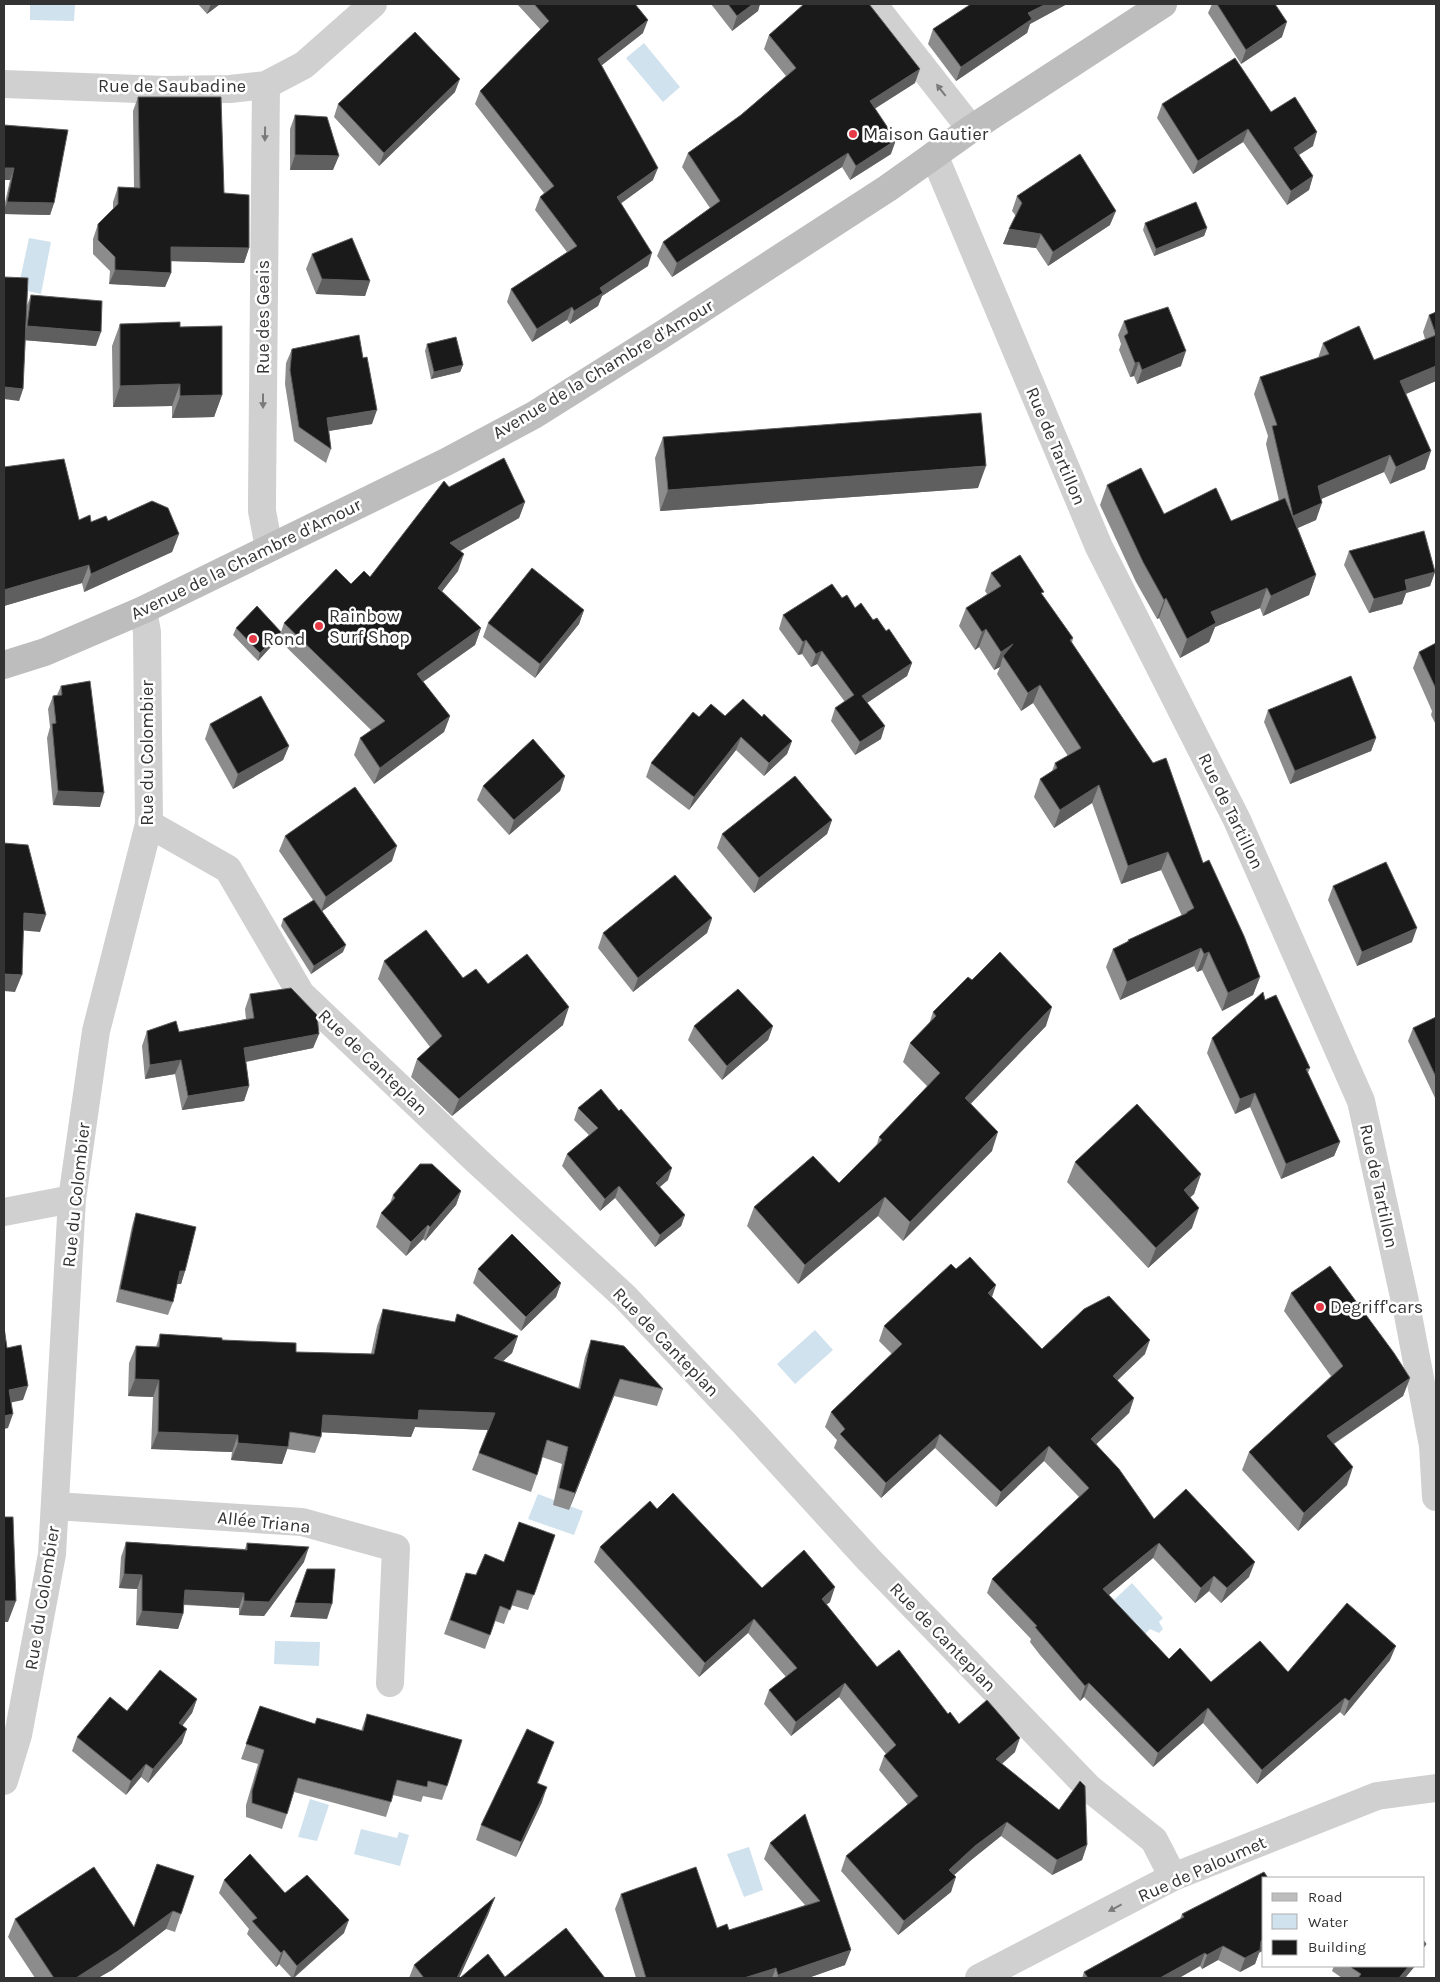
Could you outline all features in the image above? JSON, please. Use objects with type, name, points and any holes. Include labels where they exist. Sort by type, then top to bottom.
[{"type":"main road","name":"Avenue de la Chambre d'Amour","points":[[4,665],[45,652],[143,610],[446,462],[534,415],[855,210],[971,129],[1163,4]]},
{"type":"street","name":"Rue de Saubadine","points":[[4,84],[165,90],[230,89],[266,85],[304,65],[373,4]]},
{"type":"street","points":[[873,4],[971,129]]},
{"type":"street","name":"Rue des Geais","points":[[266,85],[262,505],[269,548]]},
{"type":"street","name":"Rue de Tartillon","points":[[934,155],[1099,547],[1237,820],[1361,1101],[1408,1315],[1431,1437],[1436,1497]]},
{"type":"street","name":"Rue du Colombier","points":[[4,1781],[18,1734],[52,1554],[72,1199],[96,1031],[148,824],[147,632],[143,610]]},
{"type":"street","name":"Rue de Canteplan","points":[[148,824],[228,869],[301,994],[476,1160],[625,1297],[744,1423],[869,1560],[1089,1788],[1154,1840],[1173,1878]]},
{"type":"street","points":[[4,1212],[72,1199]]},
{"type":"street","name":"Allée Triana","points":[[56,1506],[302,1522],[396,1548],[390,1682]]},
{"type":"street","name":"Rue de Paloumet","points":[[979,1978],[1173,1878],[1377,1796],[1436,1788]]},
{"type":"water","points":[[30,4],[75,4],[74,21],[30,20]]},
{"type":"water","points":[[644,43],[680,87],[663,102],[626,58]]},
{"type":"water","points":[[29,238],[51,242],[41,294],[18,289]]},
{"type":"water","points":[[815,1330],[833,1350],[795,1384],[777,1364]]},
{"type":"water","points":[[538,1494],[583,1511],[574,1535],[528,1519]]},
{"type":"water","points":[[1132,1583],[1163,1618],[1159,1622],[1163,1629],[1159,1633],[1150,1629],[1145,1634],[1114,1600]]},
{"type":"water","points":[[275,1641],[320,1642],[319,1666],[274,1664]]},
{"type":"water","points":[[310,1799],[329,1805],[317,1841],[298,1837]]},
{"type":"water","points":[[361,1829],[397,1838],[399,1832],[409,1835],[400,1866],[354,1854]]},
{"type":"water","points":[[749,1847],[763,1890],[744,1897],[727,1854]]},
{"type":"building","points":[[534,4],[635,4],[648,20],[598,59],[658,168],[617,197],[652,253],[600,288],[603,293],[574,311],[572,307],[537,329],[511,289],[577,246],[540,197],[554,186],[480,91],[549,21]]},
{"type":"building","points":[[728,4],[753,4],[737,16]]},
{"type":"building","points":[[804,4],[869,4],[920,69],[870,101],[896,140],[856,166],[848,153],[677,263],[663,242],[720,201],[688,153],[741,115],[796,68],[769,35]]},
{"type":"building","points":[[971,4],[1046,4],[1028,13],[1032,19],[961,67],[933,29]]},
{"type":"building","points":[[1217,4],[1275,4],[1287,22],[1246,50]]},
{"type":"building","points":[[415,32],[460,79],[384,153],[338,104]]},
{"type":"building","points":[[1235,58],[1271,112],[1295,97],[1317,132],[1294,148],[1313,176],[1291,191],[1248,129],[1198,161],[1162,104]]},
{"type":"building","points":[[138,97],[221,97],[224,193],[249,195],[249,248],[171,247],[171,273],[115,270],[115,257],[98,240],[98,224],[118,204],[118,187],[140,188]]},
{"type":"building","points":[[295,115],[327,117],[339,156],[295,155]]},
{"type":"building","points":[[4,125],[68,130],[54,203],[7,202],[14,168],[4,168]]},
{"type":"building","points":[[1080,154],[1116,211],[1053,252],[1041,234],[1009,229],[1022,203],[1017,196]]},
{"type":"building","points":[[1196,202],[1207,228],[1156,249],[1145,223]]},
{"type":"building","points":[[352,238],[370,281],[322,279],[312,254]]},
{"type":"building","points":[[4,277],[28,278],[23,389],[4,387]]},
{"type":"building","points":[[31,295],[102,301],[101,332],[27,326]]},
{"type":"building","points":[[1168,307],[1186,351],[1142,370],[1139,362],[1135,363],[1124,336],[1128,333],[1124,321]]},
{"type":"building","points":[[1436,312],[1436,335],[1429,315]]},
{"type":"building","points":[[180,322],[180,327],[222,326],[222,395],[180,396],[180,384],[120,386],[120,324]]},
{"type":"building","points":[[1359,326],[1374,360],[1436,335],[1436,366],[1400,381],[1431,451],[1396,467],[1390,455],[1318,486],[1322,503],[1293,516],[1272,426],[1277,425],[1260,377],[1329,354],[1323,343]]},
{"type":"building","points":[[359,335],[363,358],[367,357],[377,410],[327,418],[331,449],[299,427],[290,370],[292,349]]},
{"type":"building","points":[[456,337],[463,365],[434,372],[427,344]]},
{"type":"building","points":[[981,413],[986,466],[668,490],[663,437]]},
{"type":"building","points":[[504,458],[525,502],[450,543],[464,554],[438,588],[481,628],[417,674],[450,716],[380,768],[360,738],[385,721],[284,623],[336,569],[351,584],[364,571],[370,577],[444,481],[449,487]]},
{"type":"building","points":[[64,459],[79,520],[90,515],[91,522],[106,516],[108,521],[152,501],[168,508],[179,534],[91,574],[89,565],[4,590],[4,467]]},
{"type":"building","points":[[1141,468],[1164,514],[1216,488],[1231,521],[1285,498],[1316,575],[1271,596],[1267,588],[1211,612],[1216,623],[1187,639],[1166,598],[1164,600],[1143,562],[1107,485]]},
{"type":"building","points":[[1424,531],[1435,572],[1405,580],[1407,590],[1374,599],[1349,551]]},
{"type":"building","points":[[1020,555],[1044,592],[1041,593],[1073,638],[1070,640],[1153,763],[1166,758],[1203,863],[1209,860],[1244,936],[1260,977],[1228,993],[1209,952],[1204,954],[1201,948],[1127,982],[1113,949],[1194,908],[1168,852],[1128,866],[1099,785],[1060,810],[1040,779],[1057,768],[1055,763],[1081,748],[1040,685],[1028,693],[1003,656],[1013,644],[1001,652],[986,629],[982,632],[966,608],[1001,586],[991,573]]},
{"type":"building","points":[[532,568],[584,610],[540,664],[488,623]]},
{"type":"building","points":[[832,584],[842,598],[847,595],[855,608],[861,603],[873,620],[877,618],[886,631],[889,629],[912,663],[862,696],[885,726],[860,742],[835,708],[854,695],[822,651],[816,654],[806,640],[803,642],[783,615]]},
{"type":"building","points":[[257,606],[281,632],[260,653],[236,628]]},
{"type":"building","points":[[1436,643],[1436,689],[1419,652]]},
{"type":"building","points":[[1351,676],[1376,738],[1295,771],[1268,710]]},
{"type":"building","points":[[90,681],[104,793],[58,791],[52,724],[56,723],[53,696],[62,695],[61,686]]},
{"type":"building","points":[[261,696],[289,746],[238,774],[210,724]]},
{"type":"building","points":[[743,699],[762,717],[764,714],[792,741],[769,763],[741,737],[694,797],[651,763],[693,712],[699,717],[711,704],[725,716]]},
{"type":"building","points":[[533,739],[565,776],[514,820],[483,786]]},
{"type":"building","points":[[795,776],[832,820],[759,878],[722,834]]},
{"type":"building","points":[[355,787],[397,846],[326,897],[285,836]]},
{"type":"building","points":[[4,843],[28,845],[46,915],[24,913],[22,975],[4,974]]},
{"type":"building","points":[[1386,862],[1417,928],[1362,952],[1333,886]]},
{"type":"building","points":[[675,875],[712,918],[638,978],[603,933]]},
{"type":"building","points":[[314,900],[346,945],[314,966],[283,919]]},
{"type":"building","points":[[426,930],[463,978],[476,969],[488,984],[527,954],[569,1007],[459,1099],[417,1059],[442,1036],[384,961]]},
{"type":"building","points":[[1000,952],[1052,1007],[965,1098],[998,1132],[910,1222],[885,1197],[805,1265],[754,1207],[813,1156],[839,1183],[882,1140],[879,1137],[940,1073],[910,1043],[936,1016],[933,1012],[968,977],[972,980]]},
{"type":"building","points":[[291,988],[317,1015],[319,1034],[244,1048],[249,1086],[188,1096],[181,1060],[150,1065],[147,1031],[176,1021],[179,1032],[254,1018],[250,994]]},
{"type":"building","points":[[738,989],[773,1026],[727,1066],[694,1026]]},
{"type":"building","points":[[1263,992],[1265,1000],[1276,995],[1310,1068],[1306,1069],[1340,1142],[1286,1164],[1255,1093],[1240,1099],[1212,1038]]},
{"type":"building","points":[[1436,1017],[1436,1077],[1413,1028]]},
{"type":"building","points":[[601,1089],[619,1111],[621,1109],[672,1168],[656,1183],[685,1215],[660,1235],[619,1186],[605,1199],[567,1154],[598,1128],[578,1108]]},
{"type":"building","points":[[1137,1104],[1201,1174],[1184,1190],[1199,1208],[1156,1248],[1075,1162]]},
{"type":"building","points":[[420,1164],[432,1164],[461,1191],[430,1227],[428,1225],[411,1242],[381,1213],[395,1198],[393,1195]]},
{"type":"building","points":[[136,1213],[196,1227],[185,1271],[180,1271],[173,1302],[120,1289]]},
{"type":"building","points":[[512,1234],[561,1283],[526,1317],[478,1269]]},
{"type":"building","points":[[970,1257],[996,1285],[988,1293],[1042,1349],[1084,1309],[1109,1296],[1150,1340],[1113,1376],[1134,1398],[1091,1439],[1119,1469],[1154,1519],[1186,1489],[1255,1562],[1227,1588],[1214,1576],[1201,1588],[1159,1543],[1103,1589],[1169,1659],[1180,1648],[1211,1682],[1260,1641],[1288,1672],[1347,1603],[1396,1646],[1349,1701],[1345,1698],[1262,1770],[1208,1708],[1158,1753],[1089,1683],[1085,1686],[1035,1627],[1037,1626],[992,1579],[1089,1488],[1049,1446],[1001,1492],[940,1434],[886,1483],[840,1434],[845,1429],[831,1412],[902,1344],[884,1326],[951,1264],[956,1269]]},
{"type":"building","points":[[1330,1266],[1394,1353],[1410,1378],[1327,1436],[1353,1467],[1304,1513],[1249,1452],[1343,1366],[1291,1293]]},
{"type":"building","points":[[383,1309],[455,1322],[457,1314],[518,1336],[494,1358],[580,1389],[591,1340],[624,1346],[663,1389],[620,1379],[575,1493],[559,1488],[568,1447],[547,1440],[537,1475],[479,1453],[495,1413],[419,1410],[418,1420],[323,1415],[321,1437],[290,1432],[288,1447],[238,1443],[238,1435],[158,1432],[159,1380],[135,1379],[136,1346],[159,1347],[160,1334],[222,1338],[222,1340],[296,1343],[296,1352],[374,1354]]},
{"type":"building","points":[[4,1327],[7,1348],[21,1345],[28,1386],[9,1390],[13,1414],[4,1416]]},
{"type":"building","points":[[673,1493],[762,1588],[804,1550],[835,1587],[822,1599],[877,1667],[899,1650],[948,1714],[950,1712],[959,1724],[987,1700],[1020,1738],[996,1759],[1059,1810],[1080,1781],[1085,1786],[1087,1845],[1057,1860],[1007,1822],[975,1846],[949,1870],[956,1877],[904,1921],[846,1856],[918,1796],[884,1756],[896,1745],[845,1683],[796,1722],[769,1690],[797,1668],[754,1619],[705,1663],[600,1547],[650,1501],[657,1509]]},
{"type":"building","points":[[4,1517],[13,1517],[16,1601],[4,1601]]},
{"type":"building","points":[[519,1522],[555,1535],[534,1595],[517,1590],[510,1610],[500,1606],[490,1635],[450,1620],[466,1573],[476,1575],[485,1554],[504,1562]]},
{"type":"building","points":[[126,1542],[247,1550],[247,1543],[309,1547],[269,1602],[244,1601],[244,1593],[185,1590],[183,1614],[142,1611],[142,1575],[124,1574]]},
{"type":"building","points":[[307,1569],[335,1569],[332,1604],[295,1603]]},
{"type":"building","points":[[160,1670],[197,1699],[179,1723],[187,1729],[153,1769],[146,1764],[131,1781],[77,1737],[110,1697],[127,1711]]},
{"type":"building","points":[[260,1706],[315,1724],[317,1718],[363,1731],[367,1714],[462,1740],[447,1786],[428,1781],[427,1787],[397,1780],[391,1802],[298,1778],[287,1814],[252,1803],[252,1791],[264,1750],[246,1744]]},
{"type":"building","points":[[527,1729],[554,1742],[537,1783],[547,1787],[521,1842],[481,1825]]},
{"type":"building","points":[[805,1814],[851,1950],[778,1975],[776,1968],[744,1978],[646,1978],[621,1894],[696,1867],[717,1928],[727,1924],[729,1930],[820,1901],[770,1843]]},
{"type":"building","points":[[250,1854],[285,1893],[307,1875],[349,1920],[297,1966],[284,1950],[281,1953],[252,1921],[257,1918],[224,1880]]},
{"type":"building","points":[[157,1864],[194,1876],[181,1914],[173,1911],[118,1951],[76,1978],[54,1978],[15,1919],[94,1867],[134,1927]]},
{"type":"building","points":[[1264,1872],[1267,1877],[1262,1877],[1262,1940],[1260,1950],[1245,1958],[1223,1946],[1207,1955],[1205,1953],[1160,1978],[1088,1978],[1084,1972],[1184,1917],[1182,1914]]},
{"type":"building","points":[[495,1897],[457,1978],[424,1978],[414,1965]]},
{"type":"building","points":[[566,1928],[605,1978],[460,1978],[488,1954],[505,1977]]},
{"type":"building","points":[[1350,1967],[1408,1967],[1399,1978],[1358,1978],[1361,1974]]},
{"type":"place","name":"Maison Gautier","points":[[853,134]]},
{"type":"place","name":"Rainbow Surf Shop","points":[[319,626]]},
{"type":"place","name":"Rond","points":[[253,639]]},
{"type":"place","name":"Degriff'cars","points":[[1320,1307]]}]
